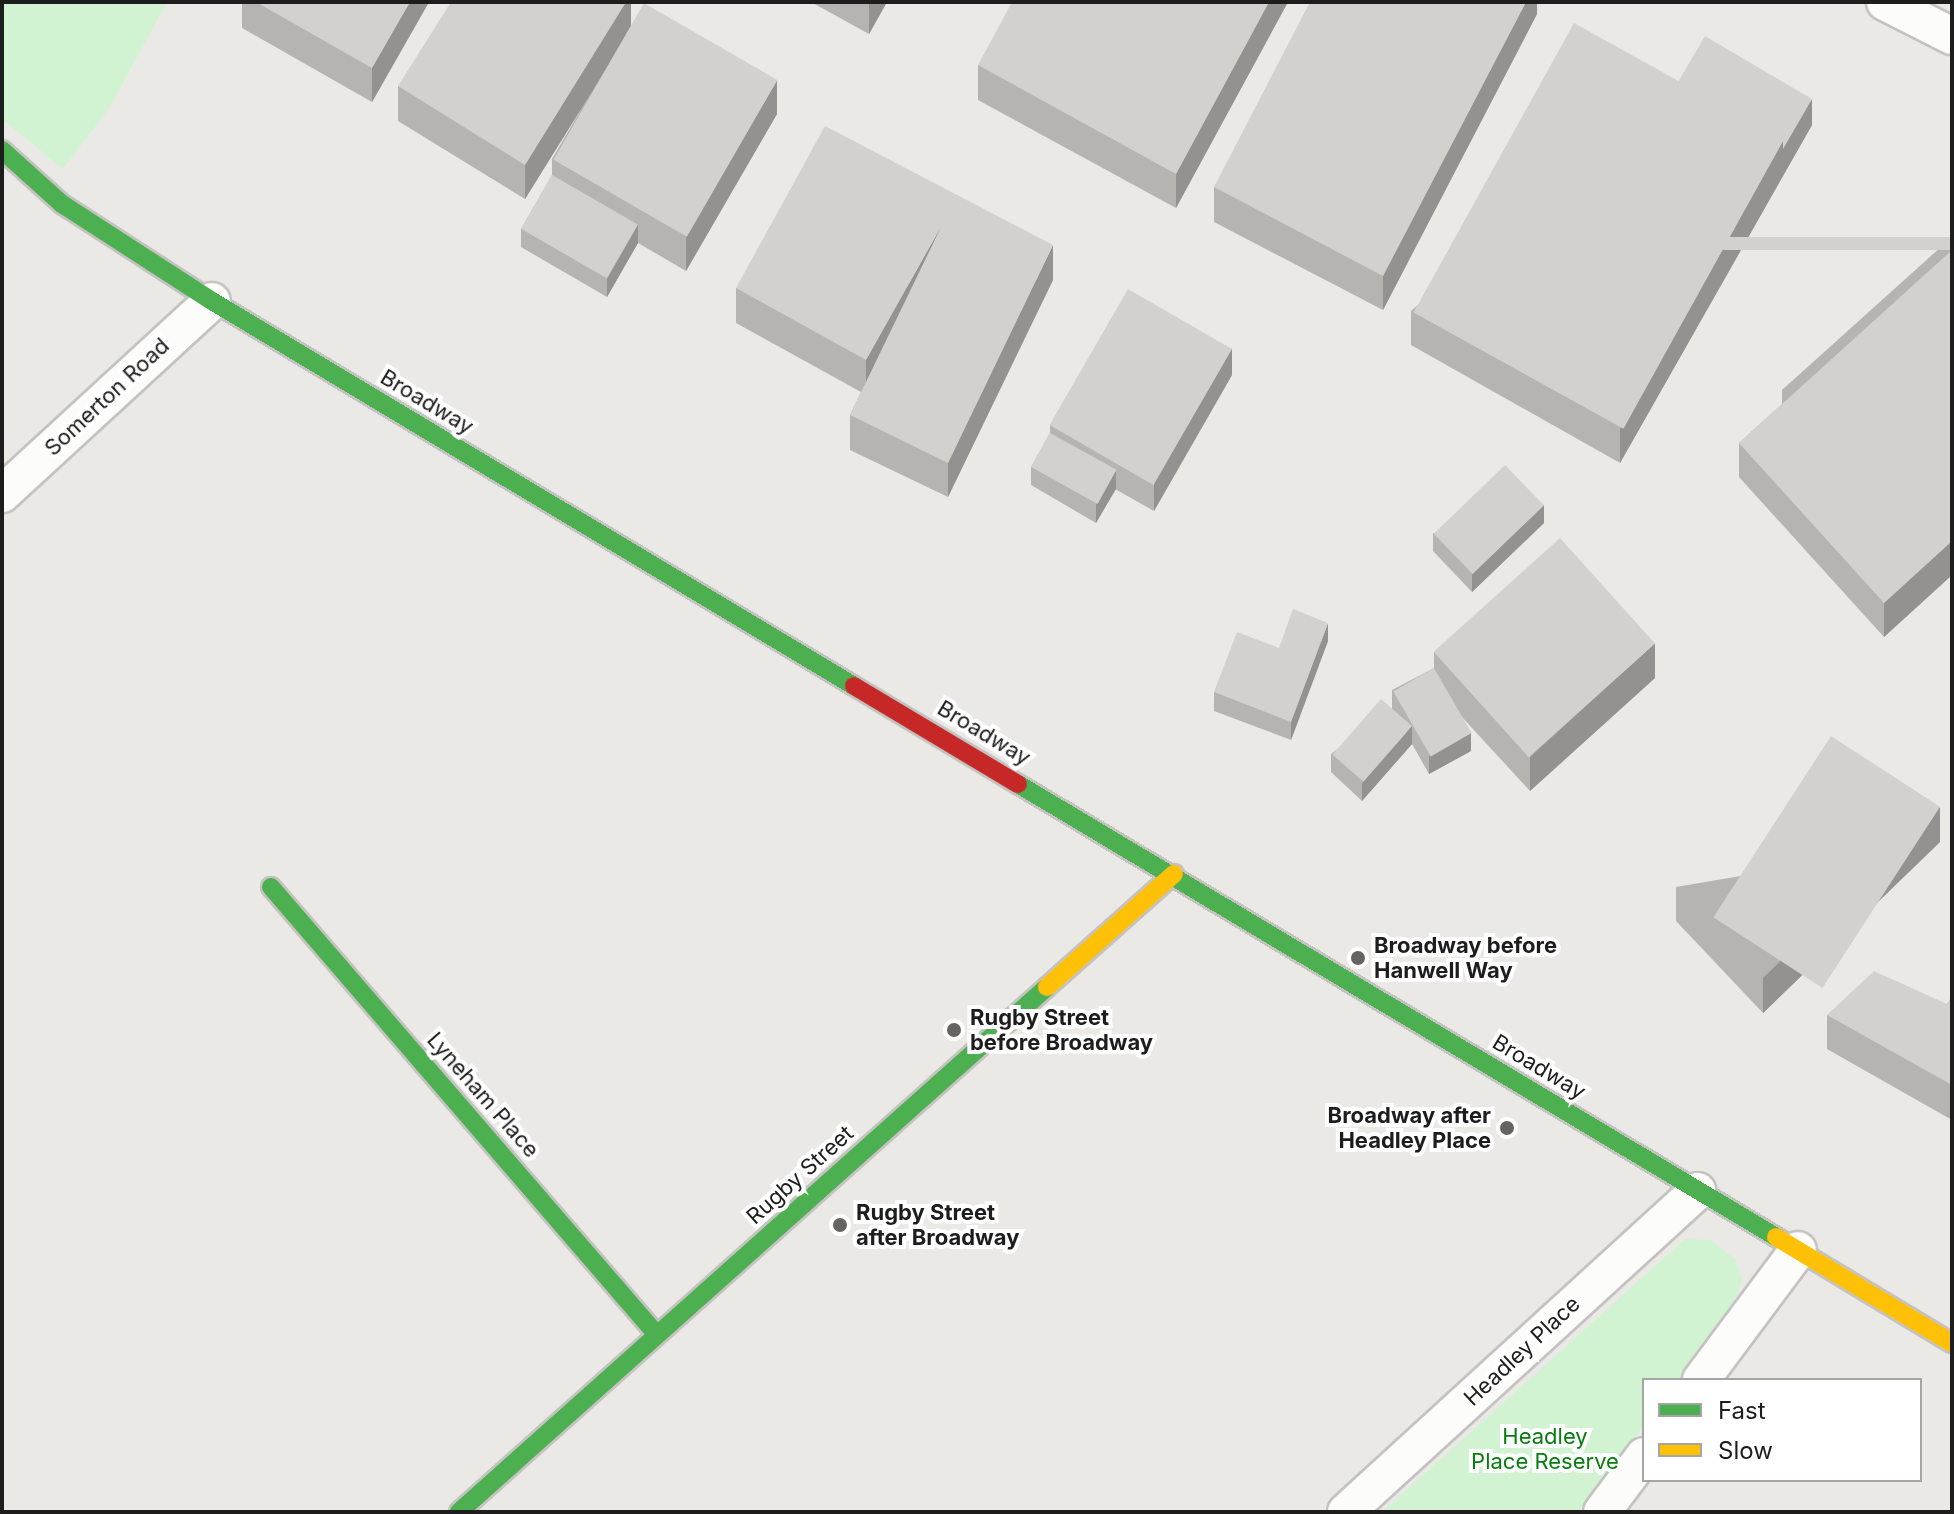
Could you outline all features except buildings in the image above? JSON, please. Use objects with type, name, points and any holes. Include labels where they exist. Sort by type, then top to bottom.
[{"type":"street","points":[[1885,2],[1952,36]]},
{"type":"street","name":"Broadway","points":[[2,150],[62,204],[212,301],[1174,874],[1952,1343]]},
{"type":"street","name":"Somerton Road","points":[[2,494],[212,301]]},
{"type":"street","name":"Rugby Street","points":[[459,1512],[1174,874]]},
{"type":"street","name":"Lyneham Place","points":[[271,887],[657,1335]]},
{"type":"street","name":"Headley Place","points":[[1346,1512],[1697,1191]]},
{"type":"street","points":[[1702,1378],[1798,1250]]},
{"type":"street","points":[[1602,1512],[1642,1459]]},
{"type":"green space","points":[[2,2],[167,2],[110,107],[63,169],[2,119]]},
{"type":"green space","name":"Headley Place Reserve","points":[[1685,1239],[1711,1240],[1736,1260],[1742,1280],[1733,1306],[1679,1378],[1642,1378],[1642,1428],[1578,1512],[1382,1512]]},
{"type":"traffic: fast","points":[[2,150],[62,204],[212,301],[854,686]]},
{"type":"traffic: fast","points":[[1018,784],[1776,1237]]},
{"type":"traffic: fast","points":[[271,887],[657,1335]]},
{"type":"traffic: fast","points":[[459,1512],[1047,987]]},
{"type":"traffic: slow","points":[[1047,987],[1174,874]]},
{"type":"traffic: slow","points":[[1776,1237],[1952,1343]]},
{"type":"traffic: jam","points":[[854,686],[1018,784]]},
{"type":"place","name":"Broadway before Hanwell Way","points":[[1358,958]]},
{"type":"place","name":"Rugby Street before Broadway","points":[[954,1030]]},
{"type":"place","name":"Broadway after Headley Place","points":[[1507,1128]]},
{"type":"place","name":"Rugby Street after Broadway","points":[[840,1225]]}]
